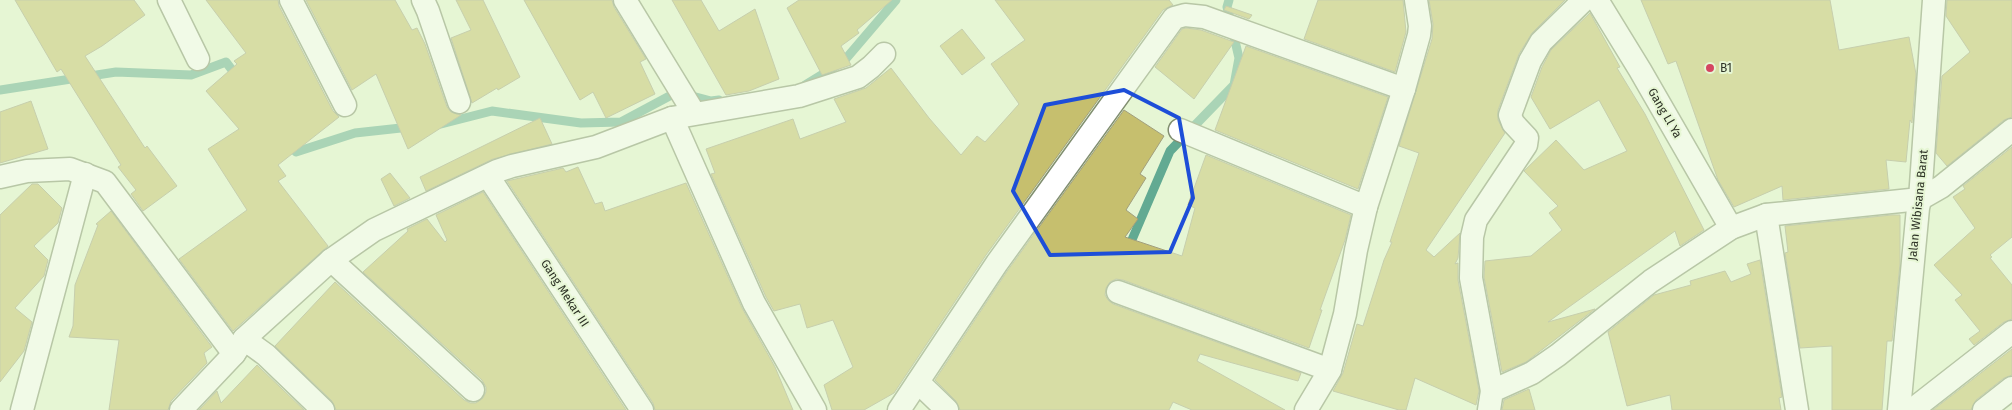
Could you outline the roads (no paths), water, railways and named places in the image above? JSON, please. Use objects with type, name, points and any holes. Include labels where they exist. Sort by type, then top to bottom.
[{"type":"street","points":[[169,0],[198,59]]},
{"type":"street","points":[[291,0],[345,105]]},
{"type":"street","points":[[423,0],[459,102]]},
{"type":"street","points":[[625,0],[672,78],[754,303],[816,410]]},
{"type":"street","points":[[1306,410],[1330,370],[1345,314],[1356,250],[1366,207],[1404,89],[1419,35],[1420,26],[1416,0]]},
{"type":"street","points":[[1584,0],[1541,42],[1530,61],[1510,116],[1527,138],[1526,145],[1476,220],[1472,238],[1471,278],[1491,400],[1558,355],[1651,281],[1731,228],[1766,215],[1920,198],[1941,187],[2012,130]]},
{"type":"street","name":"Gang Ll Ya","points":[[1597,0],[1640,70],[1731,228]]},
{"type":"street","name":"Jalan Wibisana Barat","points":[[1899,410],[1920,198],[1934,0]]},
{"type":"street","points":[[899,410],[997,263],[1174,18],[1184,15],[1204,17],[1404,89]]},
{"type":"street","points":[[181,410],[239,346],[331,260],[374,230],[512,166],[596,147],[685,111],[798,96],[851,80],[863,74],[884,54]]},
{"type":"street","points":[[1180,130],[1366,207]]},
{"type":"street","points":[[0,177],[27,171],[70,169],[105,182],[239,346],[266,355],[323,410]]},
{"type":"street","points":[[22,410],[85,174]]},
{"type":"street","name":"Gang Mekar III","points":[[488,176],[642,410]]},
{"type":"street","points":[[1766,215],[1797,410]]},
{"type":"street","points":[[331,260],[472,390]]},
{"type":"street","points":[[1118,292],[1330,370]]},
{"type":"street","points":[[1912,410],[2012,332]]},
{"type":"street","points":[[918,382],[947,410]]},
{"type":"street","points":[[1984,410],[2012,388]]},
{"type":"waterway","points":[[805,85],[844,61],[896,0]]},
{"type":"waterway","points":[[1128,249],[1170,151],[1234,85],[1239,58],[1227,7],[1229,0]]},
{"type":"waterway","points":[[0,90],[116,72],[191,75],[226,62],[238,78]]},
{"type":"waterway","points":[[441,124],[492,111],[581,123],[621,122],[677,92],[711,101],[719,100]]},
{"type":"waterway","points":[[289,143],[296,152],[355,133],[410,127]]},
{"type":"place","name":"B1","points":[[1710,68]]}]
